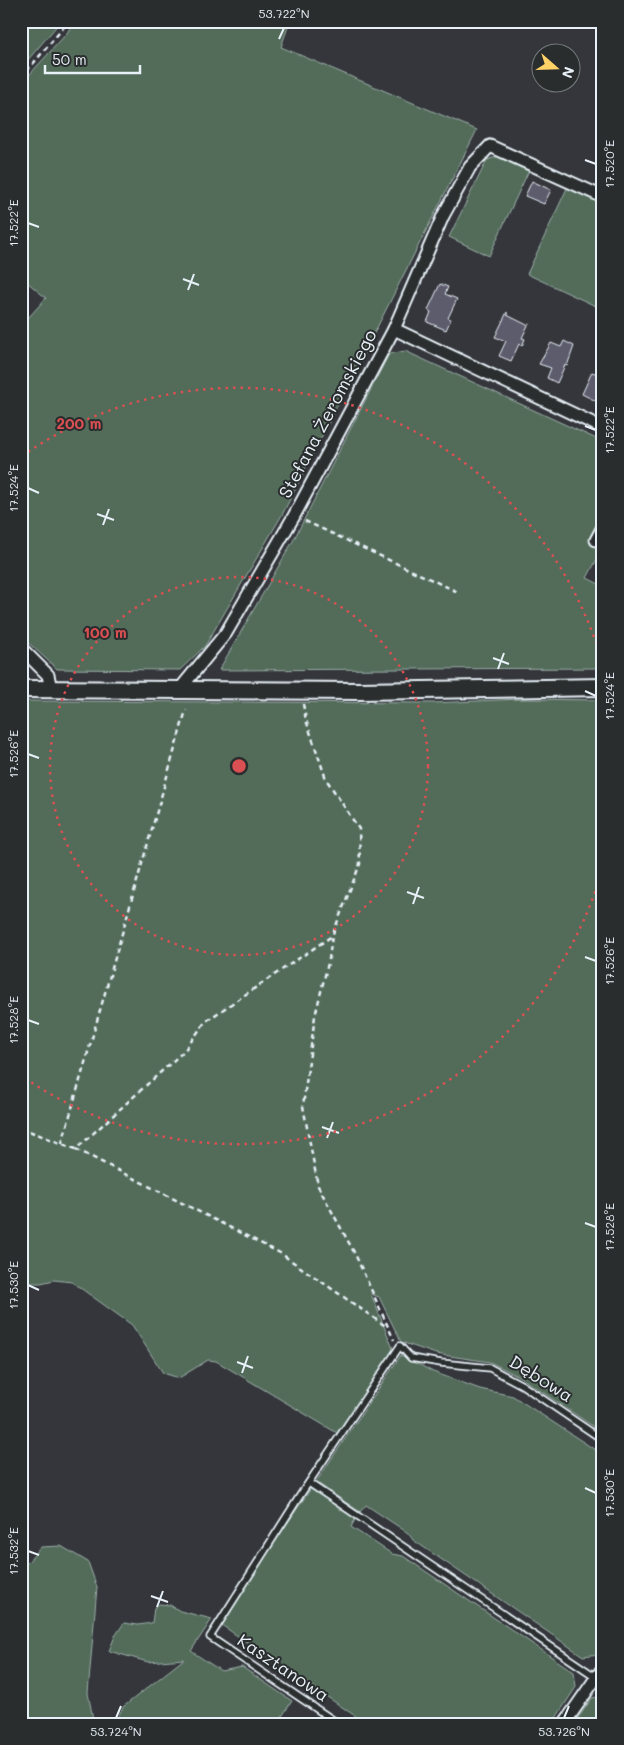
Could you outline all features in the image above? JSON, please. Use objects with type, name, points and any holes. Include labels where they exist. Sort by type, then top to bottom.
[{"type":"street","name":"Stefana Żeromskiego","points":[[180,689],[226,633],[294,516],[394,329],[443,216],[470,167],[490,146],[603,197]]},
{"type":"street","name":"Stefana Żeromskiego","points":[[394,329],[603,428]]},
{"type":"street","points":[[596,540],[603,527]]},
{"type":"street","points":[[21,648],[48,675],[51,689]]},
{"type":"street","points":[[21,689],[300,690],[603,687]]},
{"type":"street","points":[[564,1724],[601,1676]]},
{"type":"lane","name":"Dębowa","points":[[400,1346],[411,1358],[490,1368],[522,1385],[603,1440]]},
{"type":"lane","points":[[400,1346],[309,1483],[601,1676]]},
{"type":"lane","name":"Kasztanowa","points":[[309,1483],[210,1637],[339,1724]]},
{"type":"path","points":[[21,78],[69,21]]},
{"type":"path","name":"Stefana Żeromskiego","points":[[294,516],[460,593]]},
{"type":"path","points":[[300,690],[306,720],[326,780],[359,829],[360,864],[332,936],[329,959],[315,1016],[304,1106],[318,1186],[355,1254],[392,1338],[400,1346]]},
{"type":"path","points":[[62,1143],[186,710]]},
{"type":"path","points":[[76,1149],[184,1051],[206,1021],[332,936]]},
{"type":"path","points":[[21,1128],[76,1149],[280,1253],[387,1327]]},
{"type":"green space","points":[[21,21],[61,21],[21,68]]},
{"type":"green space","points":[[74,21],[290,21],[281,47],[477,130],[282,515],[205,646],[180,670],[57,669],[21,636],[21,326],[46,298],[21,277],[21,84],[67,33]]},
{"type":"green space","points":[[502,155],[530,168],[489,256],[449,237],[487,160]]},
{"type":"green space","points":[[568,186],[603,202],[602,309],[527,274]]},
{"type":"green space","points":[[405,351],[603,442],[603,548],[587,578],[603,586],[603,668],[219,670],[293,541],[389,354]]},
{"type":"green space","points":[[521,699],[603,700],[603,1433],[520,1377],[490,1362],[436,1354],[401,1342],[379,1297],[371,1294],[394,1351],[337,1433],[216,1361],[208,1360],[179,1378],[163,1373],[132,1325],[72,1282],[54,1280],[41,1283],[21,1282],[21,701],[434,703]]},
{"type":"green space","points":[[401,1355],[433,1372],[480,1389],[513,1396],[603,1455],[603,1648],[599,1654],[583,1656],[413,1540],[408,1533],[366,1505],[360,1512],[316,1482]]},
{"type":"green space","points":[[311,1488],[356,1518],[351,1527],[392,1554],[403,1556],[574,1672],[576,1687],[552,1724],[367,1724],[220,1624]]},
{"type":"green space","points":[[61,1546],[88,1562],[97,1587],[88,1693],[94,1724],[21,1724],[21,1570],[41,1547]]},
{"type":"green space","points":[[159,1604],[170,1605],[180,1611],[212,1619],[191,1651],[221,1671],[242,1667],[292,1701],[277,1724],[114,1724],[123,1707],[184,1659],[148,1662],[109,1651],[115,1636],[124,1623],[138,1625],[152,1623],[154,1608]]},
{"type":"green space","points":[[603,1696],[603,1724],[574,1724],[592,1698]]},
{"type":"building","points":[[532,181],[551,190],[544,204],[525,196]]},
{"type":"building","points":[[440,284],[448,287],[445,294],[457,299],[448,318],[451,319],[446,330],[427,322],[431,312],[428,310]]},
{"type":"building","points":[[507,312],[507,315],[527,325],[529,323],[522,338],[525,339],[522,346],[519,344],[511,361],[499,356],[506,341],[495,337]]},
{"type":"building","points":[[564,341],[574,346],[567,366],[565,365],[557,383],[547,378],[551,368],[539,364],[551,343],[561,347]]},
{"type":"building","points":[[592,372],[603,376],[603,387],[596,401],[582,394]]}]
